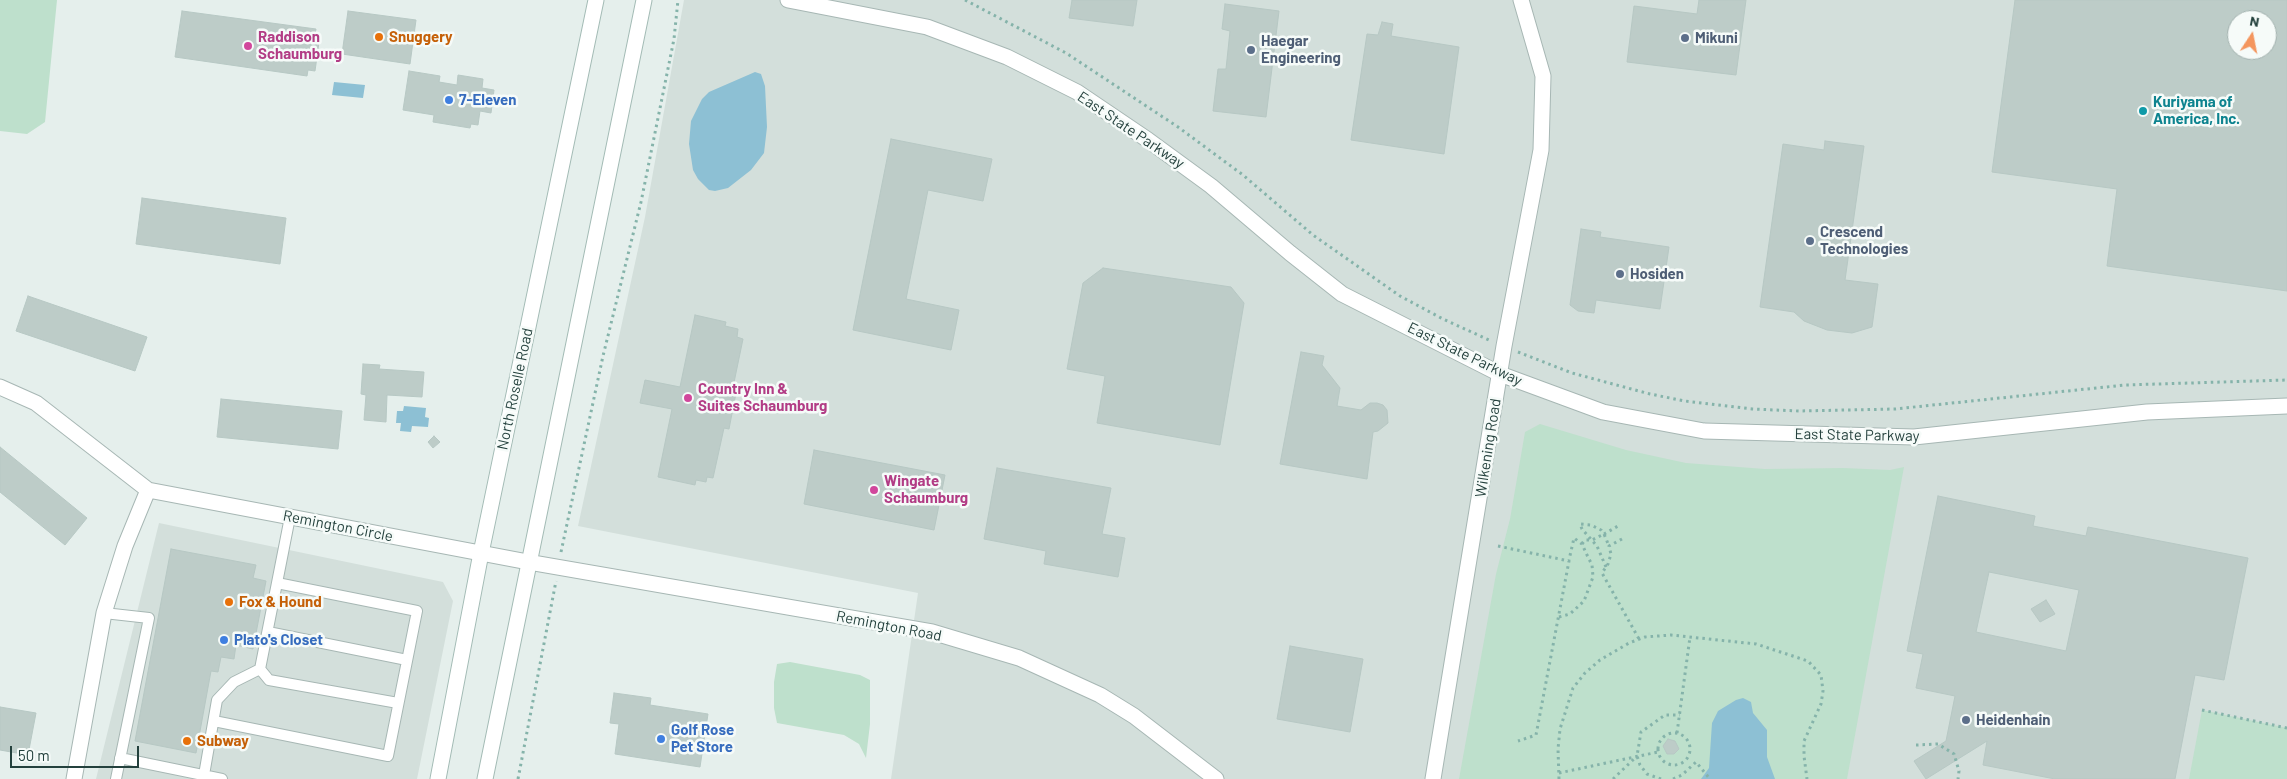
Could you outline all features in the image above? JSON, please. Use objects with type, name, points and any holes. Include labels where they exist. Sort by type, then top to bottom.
[{"type":"street","name":"North Roselle Road","points":[[438,779],[481,553],[596,0]]},
{"type":"street","points":[[485,779],[644,0]]},
{"type":"street","name":"East State Parkway","points":[[788,0],[927,27],[1007,57],[1077,92],[1211,186],[1342,294],[1500,374],[1603,412],[1704,432],[1914,437],[2147,412],[2287,406]]},
{"type":"street","name":"Wilkening Road","points":[[1433,779],[1504,346],[1541,150],[1544,100],[1543,76],[1521,0]]},
{"type":"street","name":"Remington Circle","points":[[0,387],[36,403],[148,490],[528,562]]},
{"type":"street","points":[[74,779],[104,613],[124,546],[148,490]]},
{"type":"street","name":"Remington Road","points":[[528,562],[932,632],[1019,658],[1100,695],[1134,716],[1216,779]]},
{"type":"lane","points":[[260,670],[290,517]]},
{"type":"lane","points":[[214,721],[388,756],[417,611],[277,582]]},
{"type":"lane","points":[[104,613],[149,618],[116,779]]},
{"type":"lane","points":[[268,632],[407,660]]},
{"type":"lane","points":[[260,670],[269,680],[398,703]]},
{"type":"lane","points":[[204,775],[217,700],[234,682],[260,670]]},
{"type":"lane","points":[[120,758],[222,779]]},
{"type":"path","points":[[565,535],[603,356],[641,202],[674,39],[678,0]]},
{"type":"path","points":[[965,0],[1066,53],[1178,126],[1243,175],[1313,235],[1400,296],[1475,335],[1572,373],[1650,394],[1685,401],[1752,409],[1799,411],[1895,409],[2125,385],[2287,380]]},
{"type":"path","points":[[1606,567],[1597,546],[1580,524],[1591,525],[1601,530],[1604,534],[1611,554],[1606,567],[1602,573],[1639,639]]},
{"type":"path","points":[[1582,544],[1585,540],[1592,540],[1618,526]]},
{"type":"path","points":[[1518,741],[1536,735],[1558,617],[1574,538],[1582,544],[1592,565],[1592,577],[1584,601],[1570,614],[1558,617]]},
{"type":"path","points":[[1609,546],[1622,539]]},
{"type":"path","points":[[1498,546],[1569,561]]},
{"type":"path","points":[[518,779],[548,622]]},
{"type":"path","points":[[1559,779],[1558,749],[1560,729],[1573,688],[1584,673],[1600,660],[1639,639],[1671,635],[1756,644],[1780,650],[1808,661],[1821,675],[1823,691],[1821,704],[1804,741],[1807,779]]},
{"type":"path","points":[[1677,734],[1690,637]]},
{"type":"path","points":[[2202,710],[2287,728]]},
{"type":"path","points":[[1613,779],[1637,756],[1641,732],[1665,715],[1680,715]]},
{"type":"path","points":[[1667,734],[1682,735],[1690,748],[1683,762],[1673,764],[1664,761],[1658,752],[1658,746],[1667,734]]},
{"type":"path","points":[[1916,745],[1938,744],[1954,754],[1959,771],[1958,779]]},
{"type":"path","points":[[1559,773],[1658,752]]},
{"type":"path","points":[[1637,756],[1647,774],[1661,779]]},
{"type":"path","points":[[1673,779],[1682,775],[1696,762],[1710,779]]},
{"type":"shaded area","points":[[684,0],[2287,0],[2287,779],[891,779],[918,593],[578,526],[645,217]]},
{"type":"shaded area","points":[[159,523],[443,582],[453,601],[417,779],[96,779]]},
{"type":"green space","points":[[0,0],[57,0],[45,122],[27,134],[0,131]]},
{"type":"green space","points":[[1540,424],[1626,450],[1686,463],[1765,469],[1843,468],[1890,470],[1904,467],[1847,779],[1459,779],[1496,574],[1510,519],[1525,432]]},
{"type":"green space","points":[[790,662],[860,675],[870,680],[870,724],[866,758],[859,744],[844,735],[777,723],[774,708],[774,682],[777,664]]},
{"type":"green space","points":[[2202,710],[2287,728],[2287,779],[2189,779]]},
{"type":"water","points":[[755,72],[761,74],[765,86],[767,127],[764,153],[751,170],[728,188],[715,191],[709,190],[698,179],[693,170],[689,144],[691,121],[702,99],[709,92]]},
{"type":"water","points":[[334,82],[365,85],[363,98],[332,95]]},
{"type":"water","points":[[404,406],[426,408],[425,417],[429,418],[428,427],[412,426],[411,432],[400,431],[401,423],[396,423],[397,411],[403,411]]},
{"type":"water","points":[[1743,698],[1751,702],[1753,713],[1767,730],[1767,757],[1775,779],[1701,779],[1709,768],[1712,723],[1718,711]]},
{"type":"building","points":[[1072,0],[1137,0],[1133,26],[1069,18]]},
{"type":"building","name":"Mikuni","points":[[1699,0],[1746,0],[1736,75],[1627,62],[1634,6],[1697,14]]},
{"type":"building","name":"Kuriyama of America, Inc.","points":[[2015,0],[2287,0],[2287,291],[2107,266],[2117,189],[1992,172]]},
{"type":"building","name":"Haegar Engineering","points":[[1225,4],[1279,11],[1266,117],[1213,111],[1218,69],[1226,69],[1230,31],[1222,29]]},
{"type":"building","name":"Raddison Schaumburg","points":[[182,11],[316,29],[315,35],[320,35],[315,71],[308,70],[307,76],[175,57]]},
{"type":"building","name":"Snuggery","points":[[348,11],[416,20],[410,64],[342,54]]},
{"type":"building","points":[[1382,22],[1393,24],[1391,36],[1459,47],[1444,154],[1351,140],[1367,34],[1378,35]]},
{"type":"building","name":"7-Eleven","points":[[409,71],[440,76],[439,82],[457,85],[458,75],[483,79],[482,88],[494,90],[491,113],[480,111],[478,125],[471,124],[470,128],[433,122],[434,115],[403,110]]},
{"type":"building","points":[[891,139],[992,159],[983,201],[928,190],[906,299],[959,310],[951,350],[853,330]]},
{"type":"building","name":"Crescend Technologies","points":[[1825,141],[1864,146],[1845,280],[1878,284],[1872,327],[1852,333],[1827,330],[1804,321],[1794,312],[1760,307],[1783,144],[1824,150]]},
{"type":"building","points":[[142,198],[286,218],[280,264],[136,244]]},
{"type":"building","name":"Hosiden","points":[[1581,229],[1601,232],[1600,237],[1669,247],[1660,309],[1596,300],[1594,313],[1578,311],[1570,305]]},
{"type":"building","points":[[1103,268],[1231,287],[1244,303],[1220,445],[1097,423],[1105,376],[1067,369],[1083,283]]},
{"type":"building","points":[[28,296],[147,337],[135,371],[16,331]]},
{"type":"building","name":"Country Inn & Suites Schaumburg","points":[[695,315],[726,322],[725,326],[738,329],[737,337],[743,339],[732,392],[736,393],[729,429],[724,428],[713,478],[707,477],[706,482],[696,480],[695,485],[658,477],[672,409],[640,403],[645,380],[680,387]]},
{"type":"building","points":[[1301,352],[1324,356],[1322,365],[1340,388],[1337,406],[1361,410],[1370,403],[1377,403],[1383,405],[1387,410],[1388,423],[1378,431],[1373,432],[1367,479],[1280,464]]},
{"type":"building","points":[[363,364],[380,365],[379,369],[424,372],[422,397],[387,395],[386,422],[364,420],[366,395],[361,394]]},
{"type":"building","points":[[221,399],[342,411],[338,449],[217,437]]},
{"type":"building","points":[[434,436],[440,442],[433,448],[428,442]]},
{"type":"building","points":[[0,447],[87,518],[65,545],[0,492]]},
{"type":"building","name":"Wingate Schaumburg","points":[[814,450],[945,475],[934,530],[804,504]]},
{"type":"building","points":[[997,468],[1111,488],[1102,534],[1125,538],[1118,577],[1044,564],[1046,551],[984,539]]},
{"type":"building","points":[[1938,496],[2035,516],[2033,526],[2086,536],[2088,527],[2248,558],[2224,680],[2195,675],[2175,779],[2055,779],[1983,765],[1987,741],[1926,779],[1914,761],[1946,741],[1955,696],[1916,688],[1923,654],[1907,651]],"holes":[[[1989,572],[2079,590],[2066,651],[1976,632]]]},
{"type":"building","points":[[171,549],[256,565],[253,578],[266,581],[253,649],[236,645],[234,659],[221,657],[218,672],[211,671],[196,753],[135,741]]},
{"type":"building","points":[[2046,600],[2055,614],[2040,622],[2031,609]]},
{"type":"building","points":[[1290,646],[1363,659],[1350,732],[1277,719]]},
{"type":"building","name":"Golf Rose Pet Store","points":[[614,693],[651,698],[650,705],[708,714],[700,767],[615,754],[619,724],[610,723]]},
{"type":"building","points":[[0,707],[36,713],[28,755],[0,750]]},
{"type":"building","points":[[1668,739],[1675,741],[1679,749],[1674,754],[1667,754],[1663,746]]},
{"type":"place","name":"Snuggery","points":[[379,37]]},
{"type":"place","name":"Mikuni","points":[[1685,38]]},
{"type":"place","name":"Raddison Schaumburg","points":[[248,46]]},
{"type":"place","name":"Haegar Engineering","points":[[1251,50]]},
{"type":"place","name":"7-Eleven","points":[[449,100]]},
{"type":"place","name":"Kuriyama of America, Inc.","points":[[2143,111]]},
{"type":"place","name":"Crescend Technologies","points":[[1810,241]]},
{"type":"place","name":"Hosiden","points":[[1620,274]]},
{"type":"place","name":"Country Inn & Suites Schaumburg","points":[[688,398]]},
{"type":"place","name":"Wingate Schaumburg","points":[[874,490]]},
{"type":"place","name":"Fox & Hound","points":[[229,602]]},
{"type":"place","name":"Plato's Closet","points":[[224,640]]},
{"type":"place","name":"Heidenhain","points":[[1966,720]]},
{"type":"place","name":"Golf Rose Pet Store","points":[[661,739]]},
{"type":"place","name":"Subway","points":[[187,741]]}]
